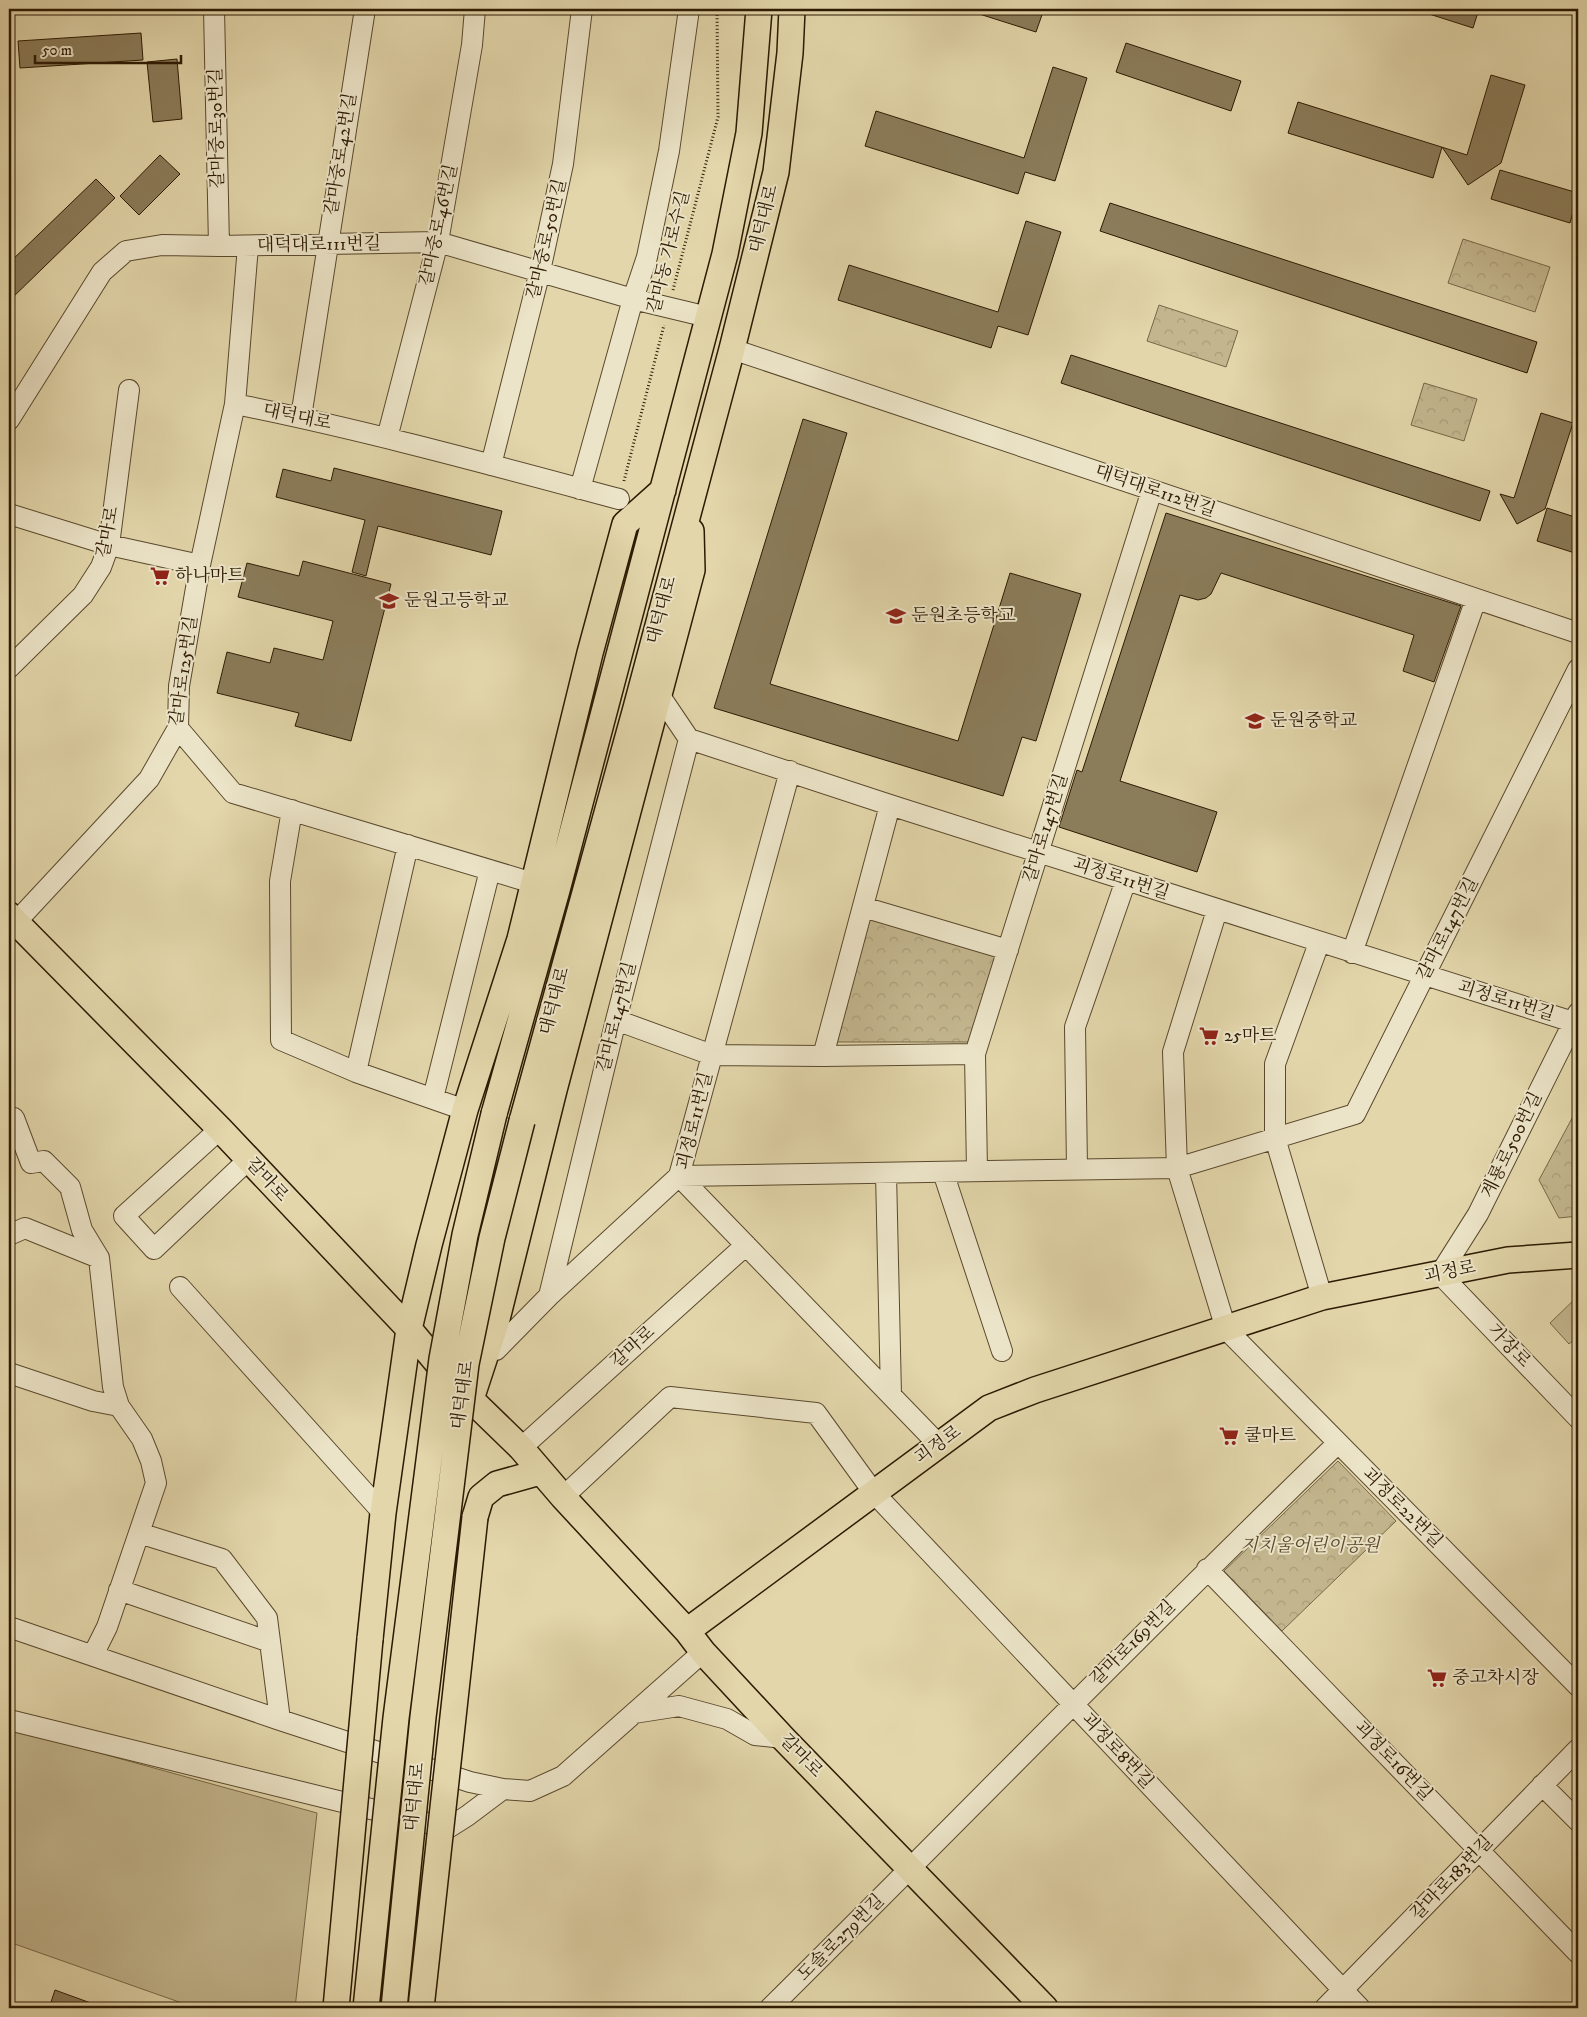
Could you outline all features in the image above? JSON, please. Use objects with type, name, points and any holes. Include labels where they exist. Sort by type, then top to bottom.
[{"type":"main road","name":"대덕대로","points":[[366,2008],[396,1718],[442,1359],[465,1235],[494,1114],[557,890],[725,254],[749,133],[759,9]]},
{"type":"main road","name":"대덕대로","points":[[394,2008],[423,1717],[466,1364],[492,1238],[522,1121],[732,349],[776,172],[790,53],[792,9]]},
{"type":"main road","points":[[336,2008],[370,1639],[384,1513],[409,1329],[465,1110],[520,939],[590,653],[625,524],[663,490]]},
{"type":"main road","points":[[471,1400],[496,1323],[554,1090],[692,570],[691,501]]},
{"type":"main road","points":[[590,653],[598,732]]},
{"type":"main road","name":"갈마로","points":[[12,919],[220,1129],[409,1329],[454,1383],[521,1448],[562,1497],[687,1630],[703,1652],[1045,2008]]},
{"type":"main road","name":"괴정로","points":[[687,1630],[989,1408],[1035,1390],[1322,1298],[1508,1260],[1578,1255]]},
{"type":"main road","points":[[421,2008],[475,1517],[481,1497],[497,1484],[540,1472]]},
{"type":"street","name":"갈마중로30번길","points":[[214,9],[220,246]]},
{"type":"street","name":"갈마중로42번길","points":[[302,417],[327,245],[365,9]]},
{"type":"street","name":"갈마중로46번길","points":[[387,438],[438,242],[472,45],[475,9]]},
{"type":"street","name":"갈마중로50번길","points":[[491,465],[540,271],[563,164],[582,9]]},
{"type":"street","points":[[580,488],[633,298],[647,258],[669,151],[689,9]]},
{"type":"street","name":"대덕대로111번길","points":[[9,420],[102,272],[126,251],[162,245],[248,246],[438,242],[708,318]]},
{"type":"street","name":"갈마로125번길","points":[[12,919],[148,779],[178,728],[179,686],[200,566],[235,404],[248,246]]},
{"type":"street","name":"대덕대로112번길","points":[[732,349],[1578,633]]},
{"type":"street","name":"갈마로","points":[[9,668],[83,596],[101,567],[109,545],[129,390]]},
{"type":"street","name":"대덕대로","points":[[235,404],[302,417],[620,499]]},
{"type":"street","name":"갈마로147번길","points":[[977,1171],[975,1054],[1152,490]]},
{"type":"street","points":[[9,514],[109,545],[200,566]]},
{"type":"street","points":[[1352,953],[1476,599]]},
{"type":"street","name":"갈마로147번길","points":[[679,1176],[1177,1168],[1355,1114],[1578,669]]},
{"type":"street","points":[[660,696],[688,738]]},
{"type":"street","points":[[178,728],[233,793],[533,883]]},
{"type":"street","name":"갈마로147번길","points":[[548,1296],[688,738]]},
{"type":"street","name":"괴정로11번길","points":[[688,738],[890,805],[1424,976],[1576,1018]]},
{"type":"street","name":"괴정로11번길","points":[[790,771],[679,1176],[938,1444]]},
{"type":"street","points":[[823,1056],[890,805]]},
{"type":"street","points":[[292,810],[280,881],[281,1040],[356,1072],[465,1110]]},
{"type":"street","points":[[356,1072],[408,845]]},
{"type":"street","points":[[433,1098],[490,870]]},
{"type":"street","points":[[1078,1169],[1075,1027],[1126,880]]},
{"type":"street","points":[[863,907],[1008,950]]},
{"type":"street","points":[[1217,910],[1173,1052],[1177,1168],[1226,1329]]},
{"type":"street","points":[[1319,942],[1275,1064],[1275,1138],[1322,1298]]},
{"type":"street","name":"계룡로500번길","points":[[1440,1274],[1478,1214],[1576,1018]]},
{"type":"street","points":[[616,1020],[712,1055],[975,1054]]},
{"type":"street","points":[[14,1118],[31,1163],[44,1161],[70,1187],[82,1230],[99,1258],[113,1387],[119,1406],[142,1439],[151,1461],[156,1483],[107,1627],[93,1655]]},
{"type":"street","points":[[220,1129],[124,1216],[154,1249],[248,1160]]},
{"type":"street","points":[[943,1172],[1002,1351]]},
{"type":"street","points":[[886,1173],[891,1395]]},
{"type":"street","points":[[496,1350],[548,1296],[679,1176]]},
{"type":"street","points":[[9,1235],[25,1228],[99,1258]]},
{"type":"street","name":"갈마로","points":[[521,1448],[746,1245]]},
{"type":"street","name":"가장로","points":[[1440,1274],[1578,1418]]},
{"type":"street","points":[[180,1287],[384,1513]]},
{"type":"street","name":"괴정로22번길","points":[[1226,1329],[1578,1686]]},
{"type":"street","points":[[9,1372],[93,1401],[119,1406]]},
{"type":"street","points":[[562,1497],[670,1398],[816,1414],[874,1493]]},
{"type":"street","name":"갈마로169번길","points":[[911,1868],[1207,1569],[1338,1443]]},
{"type":"street","name":"괴정로8번길","points":[[874,1493],[1360,2008]]},
{"type":"street","points":[[138,1533],[222,1560],[268,1618],[280,1720]]},
{"type":"street","name":"괴정로16번길","points":[[1207,1569],[1578,1953]]},
{"type":"street","points":[[119,1590],[270,1642]]},
{"type":"street","points":[[9,1627],[280,1720],[470,1782],[503,1789],[530,1791],[562,1776],[703,1652]]},
{"type":"street","points":[[634,1713],[679,1706],[726,1719],[755,1735],[784,1738]]},
{"type":"street","points":[[9,1720],[448,1828],[503,1789]]},
{"type":"street","name":"갈마로183번길","points":[[1325,2008],[1578,1749]]},
{"type":"street","points":[[1542,1785],[1578,1821]]},
{"type":"street","name":"도솔로279번길","points":[[770,2008],[911,1868]]},
{"type":"path","name":"갈마동 가로수길","points":[[620,499],[718,117],[717,9]]},
{"type":"green space","points":[[1463,239],[1550,267],[1535,312],[1448,283]]},
{"type":"green space","points":[[1159,305],[1238,331],[1226,367],[1147,341]]},
{"type":"green space","points":[[1424,383],[1477,399],[1464,441],[1411,425]]},
{"type":"green space","points":[[868,919],[996,956],[971,1042],[833,1042]]},
{"type":"green space","points":[[1578,1107],[1578,1216],[1559,1218],[1539,1180]]},
{"type":"green space","points":[[1578,1296],[1578,1336],[1569,1344],[1550,1323]]},
{"type":"green space","name":"지치울어린이공원","points":[[1338,1461],[1396,1521],[1282,1631],[1224,1571]]},
{"type":"green space","points":[[9,1728],[317,1813],[295,2008],[196,2008],[9,1942]]},
{"type":"building","points":[[974,9],[1044,9],[1036,32],[973,12]]},
{"type":"building","points":[[1424,9],[1479,9],[1473,28],[1423,12]]},
{"type":"building","points":[[141,33],[143,60],[20,68],[18,41]]},
{"type":"building","points":[[1126,43],[1241,81],[1231,111],[1116,72]]},
{"type":"building","points":[[177,59],[182,119],[153,122],[147,62]]},
{"type":"building","points":[[1053,67],[1087,78],[1055,181],[1025,172],[1018,194],[865,146],[876,111],[1024,158]]},
{"type":"building","points":[[1491,75],[1525,85],[1501,163],[1468,185],[1442,147],[1467,155]]},
{"type":"building","points":[[1298,102],[1442,147],[1433,178],[1288,133]]},
{"type":"building","points":[[160,155],[180,174],[139,215],[120,196]]},
{"type":"building","points":[[1500,170],[1578,193],[1570,223],[1491,199]]},
{"type":"building","points":[[96,179],[115,198],[9,301],[9,263]]},
{"type":"building","points":[[1110,203],[1537,342],[1527,373],[1100,231]]},
{"type":"building","points":[[1026,221],[1061,232],[1028,335],[998,326],[991,348],[838,300],[849,265],[998,312]]},
{"type":"building","points":[[1071,355],[1490,491],[1480,521],[1061,383]]},
{"type":"building","points":[[1541,413],[1573,423],[1545,509],[1517,524],[1500,494],[1514,498]]},
{"type":"building","points":[[803,419],[847,433],[770,684],[958,741],[1010,573],[1081,594],[1036,741],[1022,737],[1003,796],[714,708]]},
{"type":"building","points":[[334,468],[502,511],[491,555],[378,526],[366,576],[352,572],[365,520],[276,497],[283,469],[331,481]]},
{"type":"building","points":[[1547,508],[1578,518],[1578,554],[1537,541]]},
{"type":"building","points":[[1166,513],[1461,606],[1434,682],[1403,671],[1414,635],[1221,573],[1211,594],[1206,598],[1198,600],[1180,595],[1120,781],[1217,812],[1197,872],[1059,827],[1077,770],[1082,772]]},
{"type":"building","points":[[303,561],[391,584],[351,741],[295,726],[299,713],[217,693],[227,652],[270,663],[274,648],[323,660],[333,621],[238,597],[247,563],[299,576]]},
{"type":"building","points":[[55,1990],[99,2006],[99,2008],[49,2008]]},
{"type":"place","name":"하나마트","points":[[160,576]]},
{"type":"place","name":"둔원고등학교","points":[[389,601]]},
{"type":"place","name":"둔원초등학교","points":[[896,616]]},
{"type":"place","name":"둔원중학교","points":[[1255,721]]},
{"type":"place","name":"25마트","points":[[1209,1036]]},
{"type":"place","name":"쿨마트","points":[[1229,1436]]},
{"type":"place","name":"중고차시장","points":[[1437,1678]]}]
